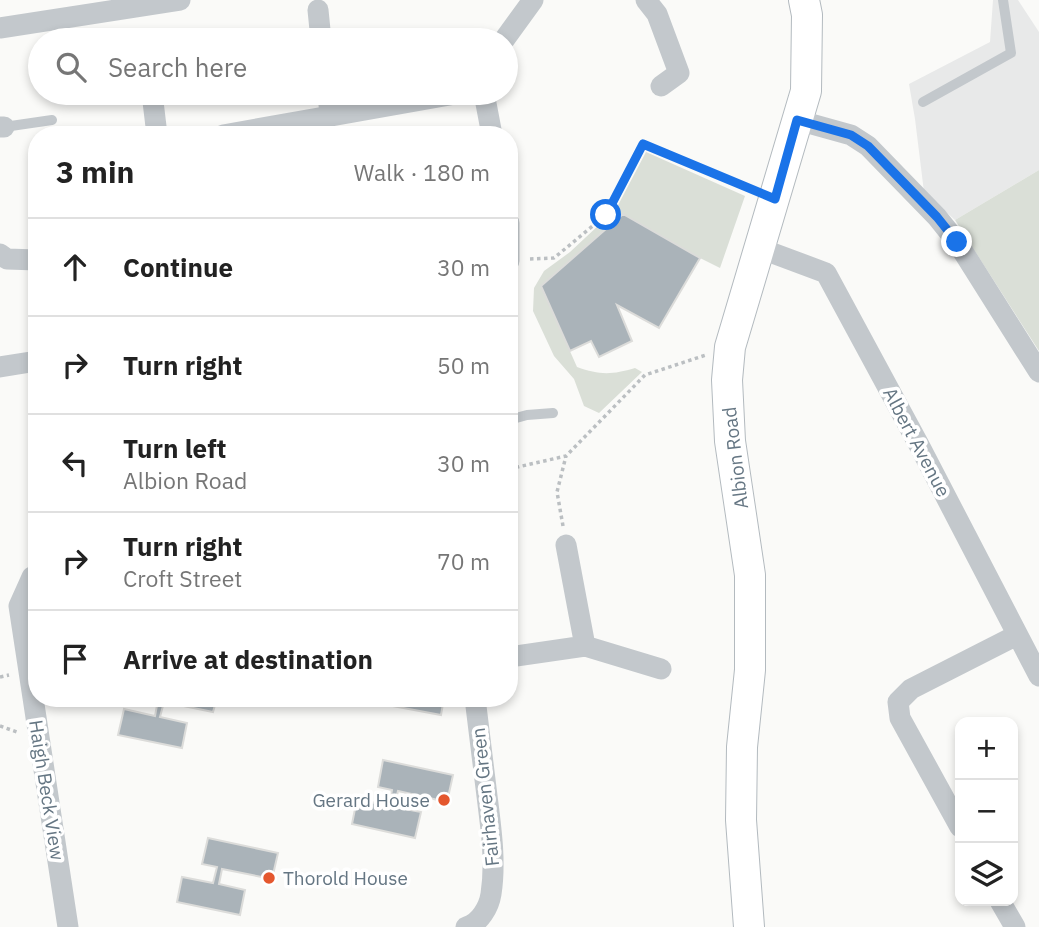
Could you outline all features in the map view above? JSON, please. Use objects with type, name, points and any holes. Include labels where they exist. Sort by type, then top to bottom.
[{"type":"street","points":[[0,28],[180,0]]},
{"type":"street","points":[[513,28],[533,0]]},
{"type":"street","points":[[646,0],[657,14],[688,77],[661,86]]},
{"type":"street","name":"Albion Road","points":[[749,927],[741,820],[742,747],[750,670],[750,575],[730,441],[727,380],[730,347],[806,91],[807,15],[804,0]]},
{"type":"street","points":[[317,10],[319,28]]},
{"type":"street","points":[[153,105],[156,126]]},
{"type":"street","points":[[329,105],[330,116]]},
{"type":"street","points":[[274,126],[393,105]]},
{"type":"street","points":[[486,105],[490,126]]},
{"type":"street","points":[[797,120],[851,135],[868,146],[937,217],[957,242],[1039,372]]},
{"type":"street","name":"Albert Avenue","points":[[759,248],[826,273],[1039,676]]},
{"type":"street","points":[[0,254],[7,259],[28,260]]},
{"type":"street","points":[[0,367],[28,362]]},
{"type":"street","points":[[566,545],[584,646]]},
{"type":"street","name":"Haigh Beck View","points":[[28,586],[19,606],[28,665]]},
{"type":"street","points":[[955,818],[900,718],[898,702],[911,689],[1017,635]]},
{"type":"street","points":[[518,656],[584,646],[661,669]]},
{"type":"street","name":"Haigh Beck View","points":[[34,707],[68,927]]},
{"type":"street","name":"Fairhaven Green","points":[[466,927],[472,925],[484,913],[491,896],[493,865],[476,707]]},
{"type":"street","points":[[1003,906],[1015,927]]},
{"type":"lane","points":[[923,102],[1011,52],[1003,0]]},
{"type":"lane","points":[[2,127],[52,120]]},
{"type":"lane","points":[[518,417],[553,413]]},
{"type":"path","points":[[518,260],[554,258],[606,215],[643,144],[775,199]]},
{"type":"path","points":[[566,545],[557,492],[566,456],[645,375],[730,347]]},
{"type":"path","points":[[518,467],[566,456]]},
{"type":"shaded area","points":[[993,0],[1018,0],[1039,32],[1039,170],[955,220],[924,192],[909,84],[990,42]]},
{"type":"shaded area","points":[[646,152],[745,196],[720,268],[622,214],[541,286],[577,367],[599,373],[635,368],[642,372],[599,413],[584,406],[574,379],[554,356],[533,311],[534,288],[544,271],[570,252],[616,209]]},
{"type":"shaded area","points":[[1039,170],[1039,351],[955,220]]},
{"type":"building","points":[[623,214],[700,258],[659,328],[617,305],[632,341],[599,357],[591,341],[570,351],[541,286]]},
{"type":"building","points":[[157,707],[163,707],[160,717],[187,723],[182,748],[118,735],[124,709],[155,716]]},
{"type":"building","points":[[188,707],[214,707],[213,712]]},
{"type":"building","points":[[398,707],[442,707],[441,715]]},
{"type":"building","name":"Gerard House","points":[[383,760],[453,775],[447,802],[398,791],[394,807],[421,812],[415,838],[352,824],[357,799],[389,806],[392,790],[378,787]]},
{"type":"building","name":"Thorold House","points":[[208,838],[278,853],[272,879],[222,869],[219,884],[245,890],[240,915],[177,902],[182,877],[213,883],[217,867],[202,864]]},
{"type":"place","name":"Gerard House","points":[[444,800]]},
{"type":"place","name":"Thorold House","points":[[269,878]]},
{"type":"route","points":[[606,215],[643,144],[775,199],[797,120],[851,135],[868,146],[937,217],[957,242]]}]
